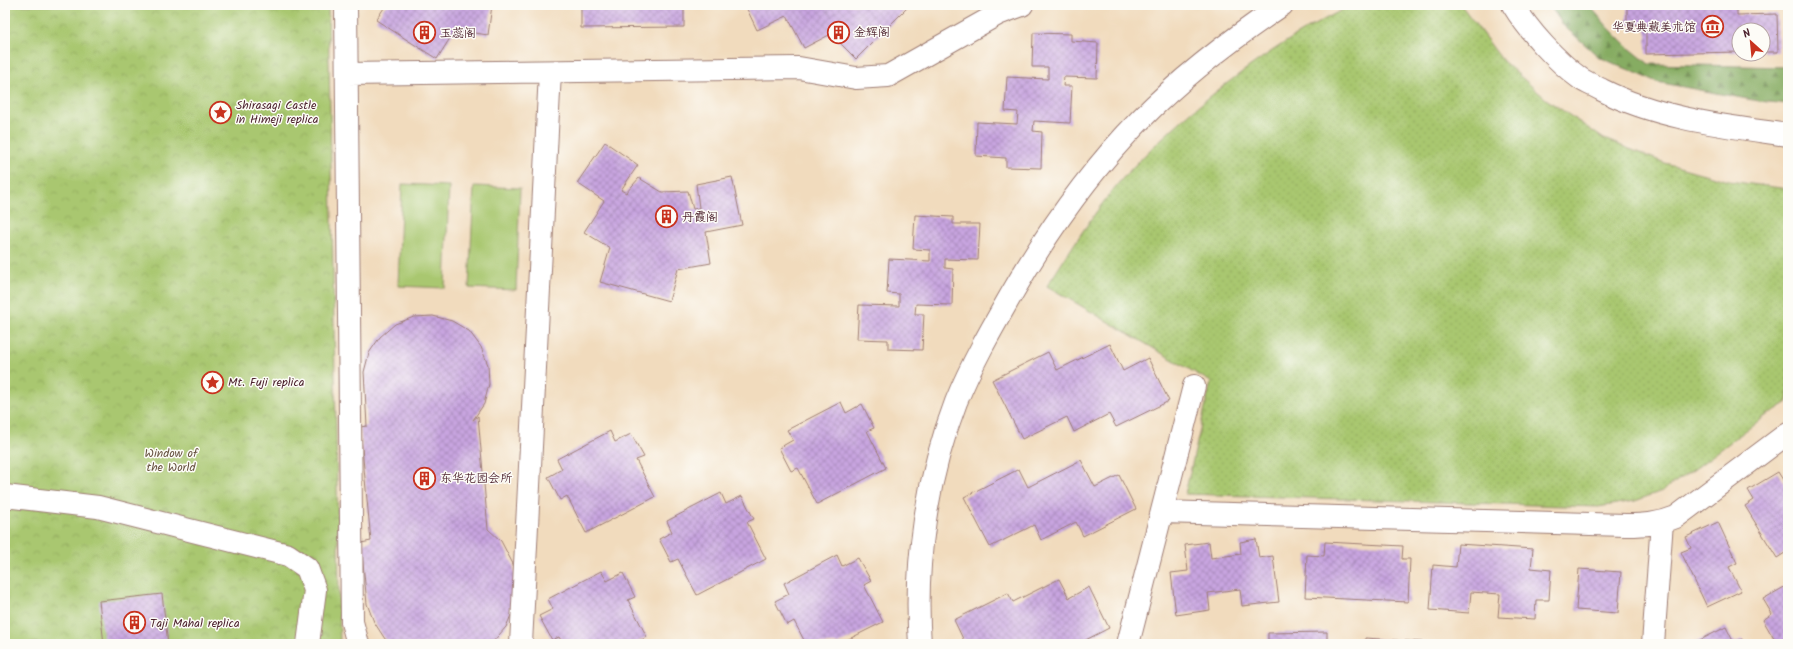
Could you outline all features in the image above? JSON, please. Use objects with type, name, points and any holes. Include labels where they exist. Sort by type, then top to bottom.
[{"type":"street","points":[[346,5],[352,622],[358,644]]},
{"type":"street","points":[[347,74],[799,68],[856,78],[888,76],[956,40],[998,14],[1022,5]]},
{"type":"street","points":[[920,644],[918,622],[919,584],[927,513],[934,475],[956,402],[970,369],[993,326],[1024,273],[1058,220],[1097,169],[1141,119],[1234,38],[1282,5]]},
{"type":"street","points":[[1513,5],[1523,20],[1546,47],[1581,79],[1619,98],[1664,112],[1712,124],[1788,135]]},
{"type":"street","points":[[521,644],[550,72]]},
{"type":"street","points":[[1128,644],[1194,386]]},
{"type":"street","points":[[1162,512],[1626,525],[1662,522],[1676,517],[1693,505],[1788,433]]},
{"type":"street","points":[[5,496],[98,507],[288,555],[308,568],[314,590],[308,644]]},
{"type":"street","points":[[1653,644],[1662,522]]},
{"type":"green space","name":"Window of the World","points":[[5,5],[328,5],[340,644],[5,644]]},
{"type":"green space","points":[[1351,5],[1461,5],[1503,61],[1546,99],[1604,139],[1665,163],[1729,181],[1788,189],[1788,402],[1761,419],[1696,468],[1662,491],[1635,501],[1598,507],[1185,494],[1211,382],[1047,286],[1083,231],[1112,191],[1161,139],[1226,84],[1249,67],[1295,36]]},
{"type":"green space","points":[[1549,5],[1589,5],[1627,46],[1649,64],[1788,67],[1788,104],[1758,101],[1657,82],[1599,57],[1564,26]]},
{"type":"green space","points":[[402,184],[449,186],[445,288],[398,286]]},
{"type":"green space","points":[[474,186],[520,188],[516,290],[469,288]]},
{"type":"building","name":"玉蕊阁","points":[[386,5],[492,5],[488,35],[455,30],[437,59],[376,20]]},
{"type":"building","points":[[581,5],[684,5],[684,27],[581,28]]},
{"type":"building","name":"金辉阁","points":[[745,5],[903,5],[907,8],[856,59],[831,34],[804,48],[787,16],[757,30]]},
{"type":"building","name":"华夏典藏美术馆","points":[[1627,5],[1737,5],[1737,15],[1777,14],[1778,52],[1771,52],[1771,22],[1731,22],[1731,52],[1646,54],[1646,24],[1627,25]]},
{"type":"building","points":[[1033,33],[1071,34],[1071,41],[1098,43],[1097,78],[1064,77],[1063,86],[1072,86],[1070,123],[1034,121],[1033,131],[1042,132],[1041,168],[1006,167],[1006,158],[976,156],[977,122],[1017,124],[1018,112],[1005,111],[1007,77],[1048,79],[1048,67],[1032,67]]},
{"type":"building","name":"丹霞阁","points":[[605,142],[638,165],[621,190],[626,193],[639,178],[662,192],[688,191],[693,209],[699,208],[696,184],[732,177],[742,225],[706,232],[711,263],[678,269],[669,301],[600,282],[610,248],[584,232],[604,201],[577,183]]},
{"type":"building","points":[[915,215],[953,217],[953,224],[980,224],[978,260],[945,259],[945,268],[953,269],[952,305],[916,304],[915,314],[924,314],[922,350],[888,349],[888,340],[857,339],[859,305],[899,306],[899,294],[887,293],[889,259],[930,261],[930,250],[913,249]]},
{"type":"building","name":"东华花园会所","points":[[433,316],[452,321],[469,331],[481,347],[488,365],[489,384],[484,404],[473,420],[478,416],[488,529],[501,541],[513,564],[517,589],[514,608],[506,627],[491,644],[392,644],[385,639],[374,622],[367,604],[361,543],[371,541],[360,427],[367,426],[364,372],[369,353],[380,337],[395,324],[414,317]]},
{"type":"building","points":[[1110,344],[1123,371],[1148,358],[1169,401],[1116,427],[1109,414],[1074,432],[1067,417],[1022,439],[992,380],[1048,352],[1057,370]]},
{"type":"building","points":[[841,402],[846,413],[862,404],[874,428],[867,431],[886,468],[817,504],[798,468],[791,471],[779,448],[793,440],[787,430]]},
{"type":"building","points":[[610,431],[615,442],[631,434],[644,457],[636,460],[655,497],[586,533],[567,496],[560,500],[548,477],[562,469],[557,459]]},
{"type":"building","points":[[1081,460],[1095,487],[1119,475],[1136,509],[1083,536],[1076,522],[1041,540],[1034,525],[990,547],[964,497],[1019,469],[1028,487]]},
{"type":"building","points":[[1778,472],[1788,488],[1788,551],[1777,558],[1745,506],[1754,500],[1748,490]]},
{"type":"building","points":[[721,493],[726,504],[742,496],[754,519],[747,522],[766,559],[697,595],[678,559],[671,562],[659,539],[672,532],[667,521]]},
{"type":"building","points":[[1718,522],[1737,563],[1729,567],[1741,591],[1707,607],[1681,552],[1691,548],[1686,537]]},
{"type":"building","points":[[1256,539],[1259,558],[1273,556],[1279,602],[1242,606],[1240,589],[1208,593],[1210,610],[1176,615],[1171,573],[1188,571],[1185,545],[1209,542],[1211,558],[1241,554],[1240,542]]},
{"type":"building","points":[[1325,542],[1403,546],[1402,559],[1410,559],[1408,602],[1305,597],[1307,555],[1324,556]]},
{"type":"building","points":[[1458,544],[1533,549],[1531,568],[1551,570],[1549,600],[1536,600],[1535,619],[1498,617],[1500,594],[1471,592],[1469,613],[1430,610],[1433,565],[1456,567]]},
{"type":"building","points":[[837,555],[842,566],[858,558],[871,581],[864,585],[883,622],[839,644],[806,644],[794,621],[787,625],[775,601],[789,594],[784,583]]},
{"type":"building","points":[[1579,569],[1621,572],[1618,613],[1576,610]]},
{"type":"building","points":[[601,571],[607,581],[623,573],[635,597],[628,600],[647,637],[634,644],[563,644],[559,637],[552,640],[539,616],[553,609],[548,599]]},
{"type":"building","points":[[1059,579],[1069,598],[1089,587],[1109,628],[1078,644],[963,644],[965,643],[954,620],[1008,593],[1013,602]]},
{"type":"building","points":[[1788,585],[1788,644],[1777,644],[1763,620],[1772,614],[1763,599]]},
{"type":"building","name":"Taji Mahal replica","points":[[162,594],[168,644],[104,644],[99,601]]},
{"type":"building","points":[[1726,627],[1734,643],[1742,639],[1744,644],[1692,644]]},
{"type":"building","points":[[1327,632],[1327,644],[1268,644],[1268,633]]},
{"type":"building","points":[[1365,638],[1422,642],[1422,644],[1365,644]]},
{"type":"place","name":"华夏典藏美术馆","points":[[1712,27]]},
{"type":"place","name":"金辉阁","points":[[839,32]]},
{"type":"place","name":"玉蕊阁","points":[[425,33]]},
{"type":"place","name":"Shirasagi Castle in Himeji replica","points":[[220,112]]},
{"type":"place","name":"丹霞阁","points":[[667,217]]},
{"type":"place","name":"Mt. Fuji replica","points":[[212,382]]},
{"type":"place","name":"东华花园会所","points":[[424,478]]},
{"type":"place","name":"Taji Mahal replica","points":[[134,623]]}]
